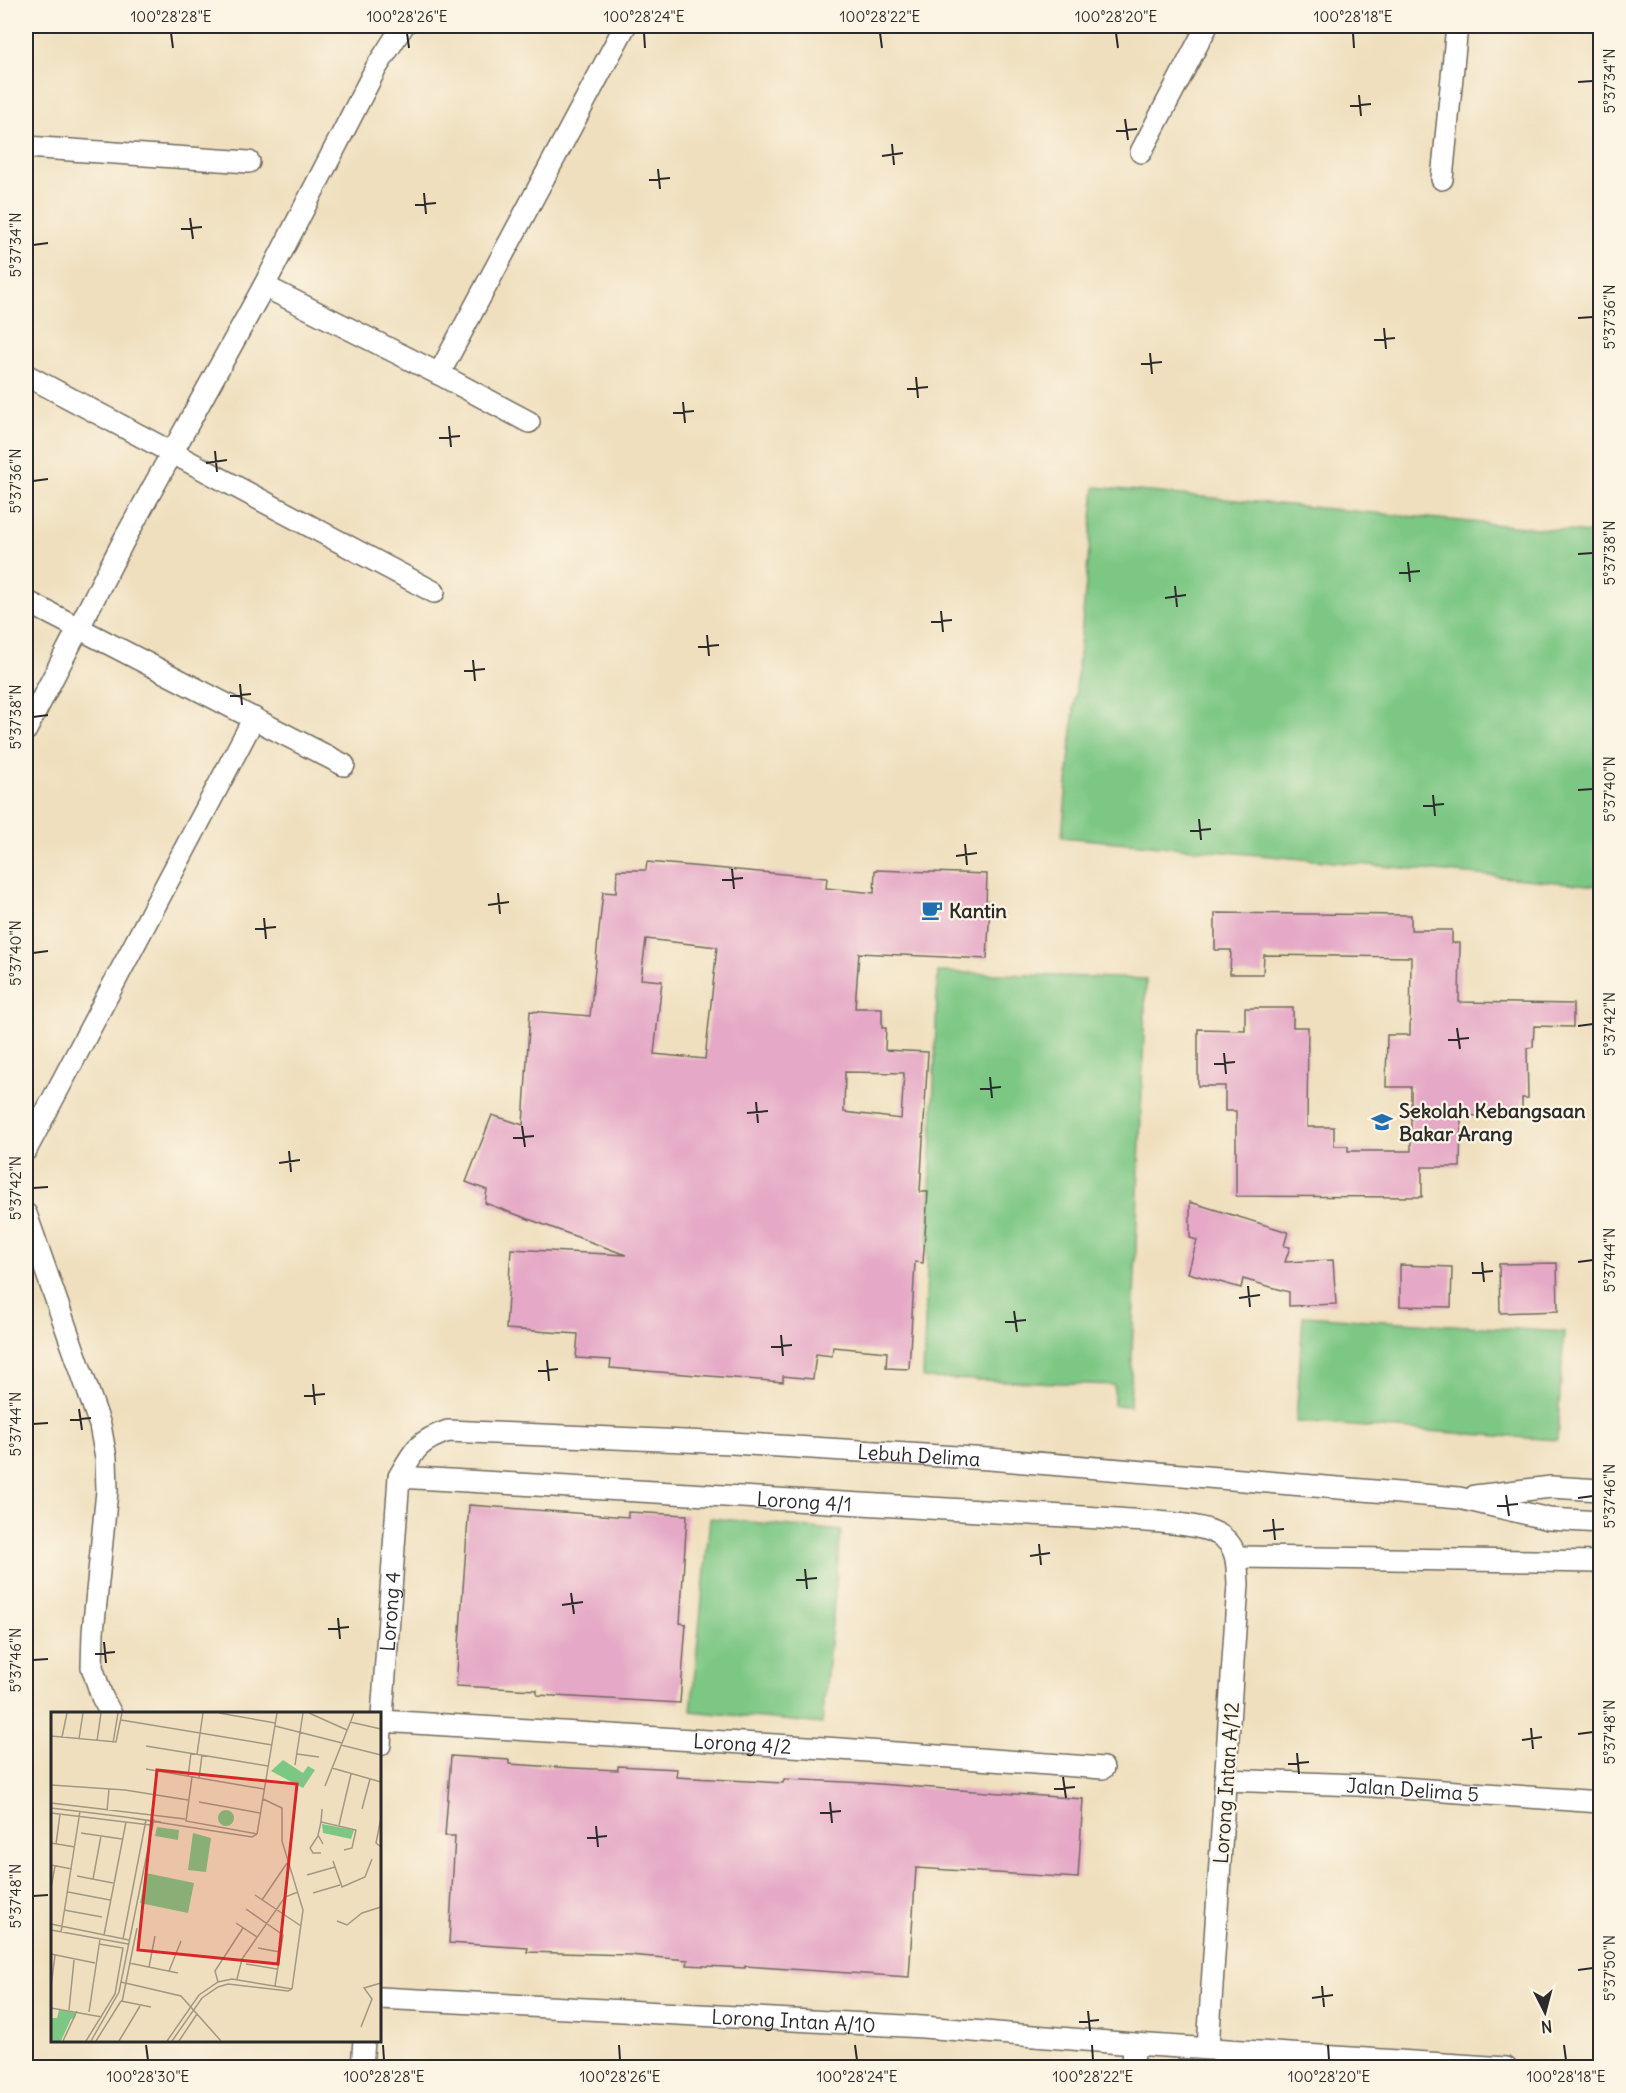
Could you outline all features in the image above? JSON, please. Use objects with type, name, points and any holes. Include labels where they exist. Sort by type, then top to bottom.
[{"type":"street","points":[[26,730],[124,540],[264,286],[376,68],[403,26]]},
{"type":"street","points":[[439,374],[625,26]]},
{"type":"street","points":[[1141,152],[1207,26]]},
{"type":"street","points":[[1442,179],[1457,26]]},
{"type":"street","points":[[26,147],[249,162]]},
{"type":"street","points":[[264,286],[529,422]]},
{"type":"street","points":[[26,375],[434,592]]},
{"type":"street","points":[[26,601],[344,765]]},
{"type":"street","points":[[26,1150],[254,718]]},
{"type":"street","points":[[26,1214],[100,1425],[106,1458],[107,1491],[93,1632],[93,1667],[102,1696],[110,1712]]},
{"type":"street","name":"Lebuh Delima","points":[[399,1477],[410,1458],[426,1439],[448,1431],[732,1443],[989,1459],[1459,1498],[1549,1519],[1600,1522]]},
{"type":"street","name":"Lorong 4/1","points":[[399,1477],[1118,1519],[1210,1530],[1226,1540],[1236,1557]]},
{"type":"street","name":"Lorong 4","points":[[381,1721],[399,1477]]},
{"type":"street","name":"Lebuh Delima","points":[[1459,1498],[1551,1487],[1600,1490]]},
{"type":"street","points":[[1236,1557],[1600,1562]]},
{"type":"street","name":"Lorong Intan A/12","points":[[1208,2048],[1236,1624],[1238,1584],[1236,1557]]},
{"type":"street","name":"Lorong 4/2","points":[[381,1721],[840,1749],[1103,1768]]},
{"type":"street","name":"Jalan Delima 5","points":[[1225,1780],[1358,1785],[1600,1802]]},
{"type":"street","name":"Lorong Intan A/10","points":[[381,1998],[912,2026],[1208,2048],[1263,2060],[1506,2067]]},
{"type":"street","points":[[362,2067],[364,2042]]},
{"type":"street","points":[[1133,2067],[1134,2044]]},
{"type":"green space","points":[[1095,487],[1600,534],[1600,886],[1062,837]]},
{"type":"green space","points":[[938,972],[1146,979],[1130,1406],[1114,1405],[1114,1385],[923,1378]]},
{"type":"green space","points":[[1303,1316],[1564,1332],[1557,1440],[1296,1422]]},
{"type":"green space","points":[[710,1518],[841,1531],[822,1724],[691,1711]]},
{"type":"building","points":[[647,862],[827,878],[826,888],[874,893],[875,870],[987,874],[986,906],[990,906],[987,959],[859,953],[855,1008],[882,1008],[882,1028],[886,1028],[885,1050],[928,1052],[920,1192],[928,1192],[923,1263],[915,1262],[909,1369],[886,1368],[887,1352],[833,1347],[832,1356],[816,1354],[813,1379],[783,1376],[783,1382],[610,1368],[611,1360],[576,1358],[578,1334],[506,1329],[511,1249],[626,1255],[485,1203],[487,1190],[466,1182],[492,1115],[523,1125],[530,1011],[590,1016],[603,892],[616,893],[617,870],[646,870]],"holes":[[[646,939],[717,947],[705,1059],[654,1054],[662,981],[641,979]],[[845,1072],[904,1073],[901,1119],[844,1112]]]},
{"type":"building","points":[[1215,913],[1411,915],[1411,930],[1452,930],[1452,943],[1460,943],[1459,1002],[1573,1004],[1573,1027],[1534,1026],[1533,1047],[1527,1048],[1528,1098],[1522,1098],[1522,1115],[1461,1116],[1460,1167],[1422,1167],[1422,1197],[1236,1196],[1236,1111],[1225,1111],[1225,1086],[1198,1086],[1198,1029],[1245,1030],[1245,1008],[1293,1008],[1293,1027],[1308,1027],[1307,1127],[1334,1127],[1334,1146],[1348,1146],[1348,1151],[1411,1151],[1411,1087],[1386,1087],[1387,1035],[1410,1035],[1411,957],[1264,955],[1263,974],[1230,974],[1231,950],[1215,950]]},
{"type":"building","points":[[1190,1202],[1288,1232],[1284,1246],[1290,1247],[1285,1262],[1333,1260],[1336,1304],[1289,1306],[1289,1292],[1243,1279],[1241,1288],[1188,1273],[1197,1240],[1190,1238]]},
{"type":"building","points":[[1557,1263],[1558,1311],[1500,1313],[1499,1264]]},
{"type":"building","points":[[1400,1265],[1452,1267],[1451,1307],[1400,1306]]},
{"type":"building","points":[[469,1505],[628,1517],[628,1512],[687,1515],[680,1623],[686,1624],[680,1703],[537,1695],[537,1690],[456,1686]]},
{"type":"building","points":[[451,1756],[509,1760],[509,1764],[572,1768],[618,1770],[618,1766],[677,1769],[676,1777],[783,1783],[784,1779],[865,1783],[1083,1799],[1078,1878],[916,1868],[909,1977],[745,1966],[745,1968],[687,1965],[688,1960],[629,1955],[527,1952],[528,1948],[449,1943],[455,1836],[445,1836]]},
{"type":"place","name":"Kantin","points":[[932,910]]},
{"type":"place","name":"Sekolah Kebangsaan Bakar Arang","points":[[1382,1122]]}]
